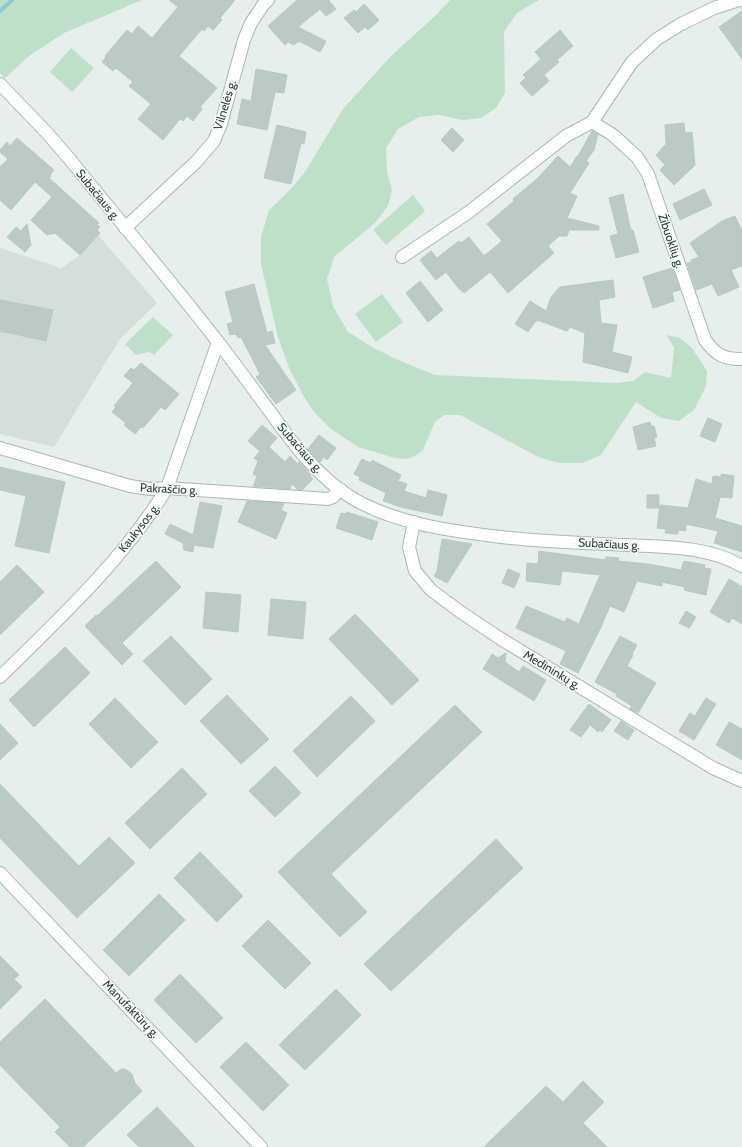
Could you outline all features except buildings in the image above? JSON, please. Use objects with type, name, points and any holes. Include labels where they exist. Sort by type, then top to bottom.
[{"type":"street","name":"Vilnelės g.","points":[[125,228],[196,162],[214,141],[221,124],[244,40],[251,23],[268,0]]},
{"type":"street","points":[[402,257],[469,212],[566,136],[592,122],[632,62],[657,40],[681,24],[714,8],[739,0]]},
{"type":"street","name":"Subačiaus g.","points":[[0,84],[48,134],[125,228],[218,342],[307,460],[340,490],[368,507],[388,515],[414,522],[503,537],[681,548],[712,553],[742,566]]},
{"type":"street","name":"Žibuoklių g.","points":[[592,122],[614,136],[637,156],[648,174],[705,340],[714,352],[729,359],[742,359]]},
{"type":"street","name":"Kaukysos g.","points":[[0,677],[76,602],[128,544],[146,521],[168,488],[218,342]]},
{"type":"street","name":"Pakraščio g.","points":[[0,448],[130,486],[150,489],[168,488],[328,499],[333,497],[340,490]]},
{"type":"street","name":"Medininkų g.","points":[[414,522],[410,547],[415,571],[431,590],[501,639],[713,768],[742,781]]},
{"type":"street","name":"Manufaktūrų g.","points":[[0,873],[261,1147]]},
{"type":"shaded area","points":[[98,235],[157,303],[120,339],[54,447],[0,434],[0,248],[61,268],[80,255]]},
{"type":"green space","points":[[0,0],[142,0],[64,33],[29,56],[5,78],[0,73]]},
{"type":"green space","points":[[450,0],[539,0],[517,13],[504,32],[505,93],[496,108],[481,118],[463,120],[439,115],[419,117],[398,129],[386,148],[387,171],[392,190],[388,206],[375,223],[334,257],[327,279],[333,306],[348,332],[372,347],[398,360],[435,375],[617,383],[633,381],[645,372],[671,378],[674,348],[667,335],[680,338],[692,348],[707,371],[706,386],[694,410],[679,421],[661,418],[636,402],[601,455],[583,463],[559,463],[538,457],[460,415],[444,415],[435,422],[423,450],[417,455],[407,459],[395,458],[358,447],[331,429],[314,412],[304,397],[289,368],[278,337],[261,264],[261,237],[269,210],[290,190],[305,172],[343,109],[390,57],[436,15]]},
{"type":"green space","points":[[71,48],[94,68],[72,92],[50,72]]},
{"type":"green space","points":[[413,195],[425,211],[386,245],[373,230]]},
{"type":"green space","points":[[382,294],[403,322],[376,342],[355,314]]},
{"type":"green space","points":[[153,317],[173,335],[154,355],[150,352],[136,355],[125,344]]},
{"type":"waterway","points":[[0,11],[12,0]]}]
